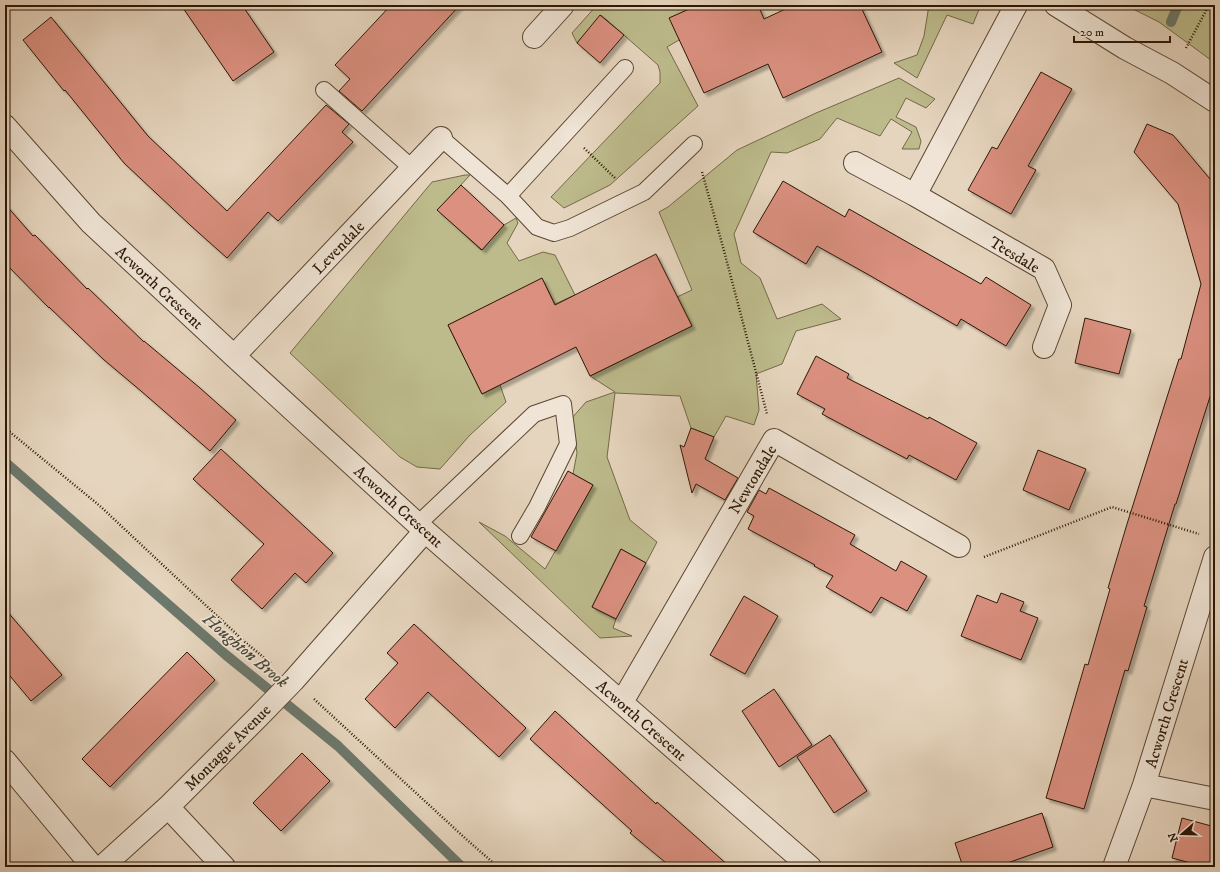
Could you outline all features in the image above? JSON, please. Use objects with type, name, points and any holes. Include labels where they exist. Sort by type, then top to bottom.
[{"type":"street","points":[[534,37],[563,5]]},
{"type":"street","points":[[915,195],[1016,5]]},
{"type":"street","points":[[1056,5],[1125,48],[1172,73],[1215,101]]},
{"type":"street","name":"Acworth Crescent","points":[[5,126],[91,223],[234,356],[422,527],[810,867]]},
{"type":"street","name":"Levendale","points":[[234,356],[441,138]]},
{"type":"street","name":"Teesdale","points":[[856,163],[1044,269],[1060,305],[1044,347]]},
{"type":"street","name":"Newtondale","points":[[622,702],[774,440],[959,546]]},
{"type":"street","name":"Montague Avenue","points":[[102,867],[168,807],[290,684],[422,527]]},
{"type":"street","name":"Acworth Crescent","points":[[1114,867],[1144,785],[1213,569]]},
{"type":"street","points":[[5,761],[93,867]]},
{"type":"street","points":[[1144,785],[1215,799]]},
{"type":"street","points":[[168,807],[224,867]]},
{"type":"lane","points":[[508,196],[625,68]]},
{"type":"lane","points":[[324,90],[413,168]]},
{"type":"lane","points":[[441,138],[508,196],[537,227],[554,233],[570,228],[644,192],[694,144]]},
{"type":"lane","points":[[422,527],[534,414],[563,404],[568,444],[537,507],[520,536]]},
{"type":"path","points":[[1172,73],[1209,5]]},
{"type":"path","points":[[567,132],[634,196]]},
{"type":"path","points":[[694,144],[725,254],[774,440]]},
{"type":"path","points":[[5,428],[100,506],[290,684],[328,710],[498,867]]},
{"type":"path","points":[[959,546],[985,558],[1112,507],[1200,534]]},
{"type":"shaded area","points":[[597,5],[624,5],[627,7],[629,5],[698,5],[679,40],[667,47],[698,106],[610,185],[564,208],[551,197],[660,83],[660,72],[658,65],[601,15],[577,43],[572,33]]},
{"type":"shaded area","points":[[929,5],[980,5],[980,7],[973,24],[947,15],[917,78],[894,63],[917,55],[924,36]]},
{"type":"shaded area","points":[[1125,5],[1215,5],[1215,63],[1159,22]]},
{"type":"shaded area","points":[[899,78],[935,99],[926,108],[906,98],[896,117],[916,127],[921,141],[919,149],[902,149],[912,132],[891,119],[880,136],[837,118],[820,139],[787,153],[771,152],[734,234],[741,263],[760,278],[777,319],[822,304],[841,319],[796,331],[782,364],[756,374],[759,410],[754,425],[726,416],[714,437],[691,428],[680,396],[615,393],[607,457],[630,520],[657,542],[646,563],[621,549],[592,607],[616,619],[613,628],[632,636],[600,638],[479,522],[505,536],[545,569],[593,485],[573,474],[577,453],[572,418],[586,402],[615,392],[590,376],[692,326],[677,297],[692,290],[659,212],[668,207],[737,150],[816,113]]},
{"type":"shaded area","points":[[470,175],[438,210],[481,250],[504,225],[516,218],[518,223],[507,243],[519,261],[543,252],[555,255],[575,295],[555,304],[542,279],[448,325],[482,394],[500,385],[506,402],[470,435],[440,469],[417,467],[400,457],[290,353],[432,182]]},
{"type":"building","points":[[181,5],[242,5],[274,52],[233,81]]},
{"type":"building","points":[[391,5],[460,5],[362,111],[339,91],[350,79],[335,65]]},
{"type":"building","points":[[698,5],[758,5],[764,19],[794,5],[860,5],[882,52],[783,98],[768,64],[704,93],[669,18]]},
{"type":"building","points":[[600,15],[624,35],[600,63],[577,43]]},
{"type":"building","points":[[51,17],[148,136],[227,211],[326,105],[349,124],[342,132],[353,142],[278,221],[268,212],[227,258],[124,163],[23,40]]},
{"type":"building","points":[[1041,72],[1072,89],[1028,166],[1036,170],[1011,214],[968,190],[992,147],[997,149]]},
{"type":"building","points":[[1147,124],[1173,135],[1215,185],[1215,381],[1175,504],[1144,606],[1147,607],[1128,671],[1125,670],[1084,809],[1046,798],[1085,664],[1088,665],[1110,589],[1108,588],[1127,524],[1179,359],[1181,359],[1201,284],[1178,204],[1134,152]]},
{"type":"building","points":[[783,181],[845,217],[849,209],[981,284],[986,277],[1031,305],[1006,346],[961,319],[957,326],[817,246],[806,264],[753,232]]},
{"type":"building","points":[[461,185],[504,225],[482,250],[437,210]]},
{"type":"building","points":[[5,204],[33,236],[35,235],[87,289],[88,288],[144,342],[236,420],[210,451],[103,359],[49,308],[5,263]]},
{"type":"building","points":[[656,254],[692,326],[590,376],[576,347],[482,394],[448,325],[542,278],[555,305]]},
{"type":"building","points":[[1085,318],[1131,330],[1119,374],[1075,363]]},
{"type":"building","points":[[816,356],[849,374],[847,378],[928,419],[929,417],[977,443],[956,480],[909,455],[907,459],[822,414],[825,409],[797,394]]},
{"type":"building","points":[[691,428],[714,437],[705,459],[738,478],[725,500],[696,484],[692,493],[680,445],[684,447]]},
{"type":"building","points":[[221,449],[333,553],[306,583],[295,573],[262,609],[231,580],[264,544],[193,479]]},
{"type":"building","points":[[1038,450],[1086,469],[1069,510],[1023,490]]},
{"type":"building","points":[[568,471],[593,485],[556,551],[531,537]]},
{"type":"building","points":[[769,488],[855,535],[850,544],[896,571],[901,561],[927,576],[907,611],[881,597],[871,613],[826,587],[833,576],[748,529],[754,516],[747,512],[759,490],[766,494]]},
{"type":"building","points":[[621,549],[646,563],[616,619],[592,607]]},
{"type":"building","points":[[1001,593],[1024,602],[1020,611],[1038,618],[1021,660],[961,636],[977,595],[997,603]]},
{"type":"building","points":[[744,596],[778,616],[745,674],[710,655]]},
{"type":"building","points":[[5,609],[62,675],[31,701],[5,670]]},
{"type":"building","points":[[414,624],[526,728],[499,757],[428,692],[395,728],[365,699],[398,663],[387,653]]},
{"type":"building","points":[[187,652],[215,680],[110,787],[82,759]]},
{"type":"building","points":[[774,689],[812,745],[779,767],[742,711]]},
{"type":"building","points":[[555,711],[656,804],[657,802],[730,867],[671,867],[630,833],[632,831],[530,739]]},
{"type":"building","points":[[830,735],[867,791],[834,813],[797,757]]},
{"type":"building","points":[[302,753],[330,781],[281,831],[253,803]]},
{"type":"building","points":[[1042,813],[1053,847],[996,867],[963,867],[955,843]]},
{"type":"building","points":[[1182,818],[1215,827],[1215,867],[1206,867],[1172,858]]},
{"type":"waterway","points":[[1171,22],[1178,5]]},
{"type":"waterway","name":"Houghton Brook","points":[[5,462],[226,655],[338,746],[462,867]]}]
